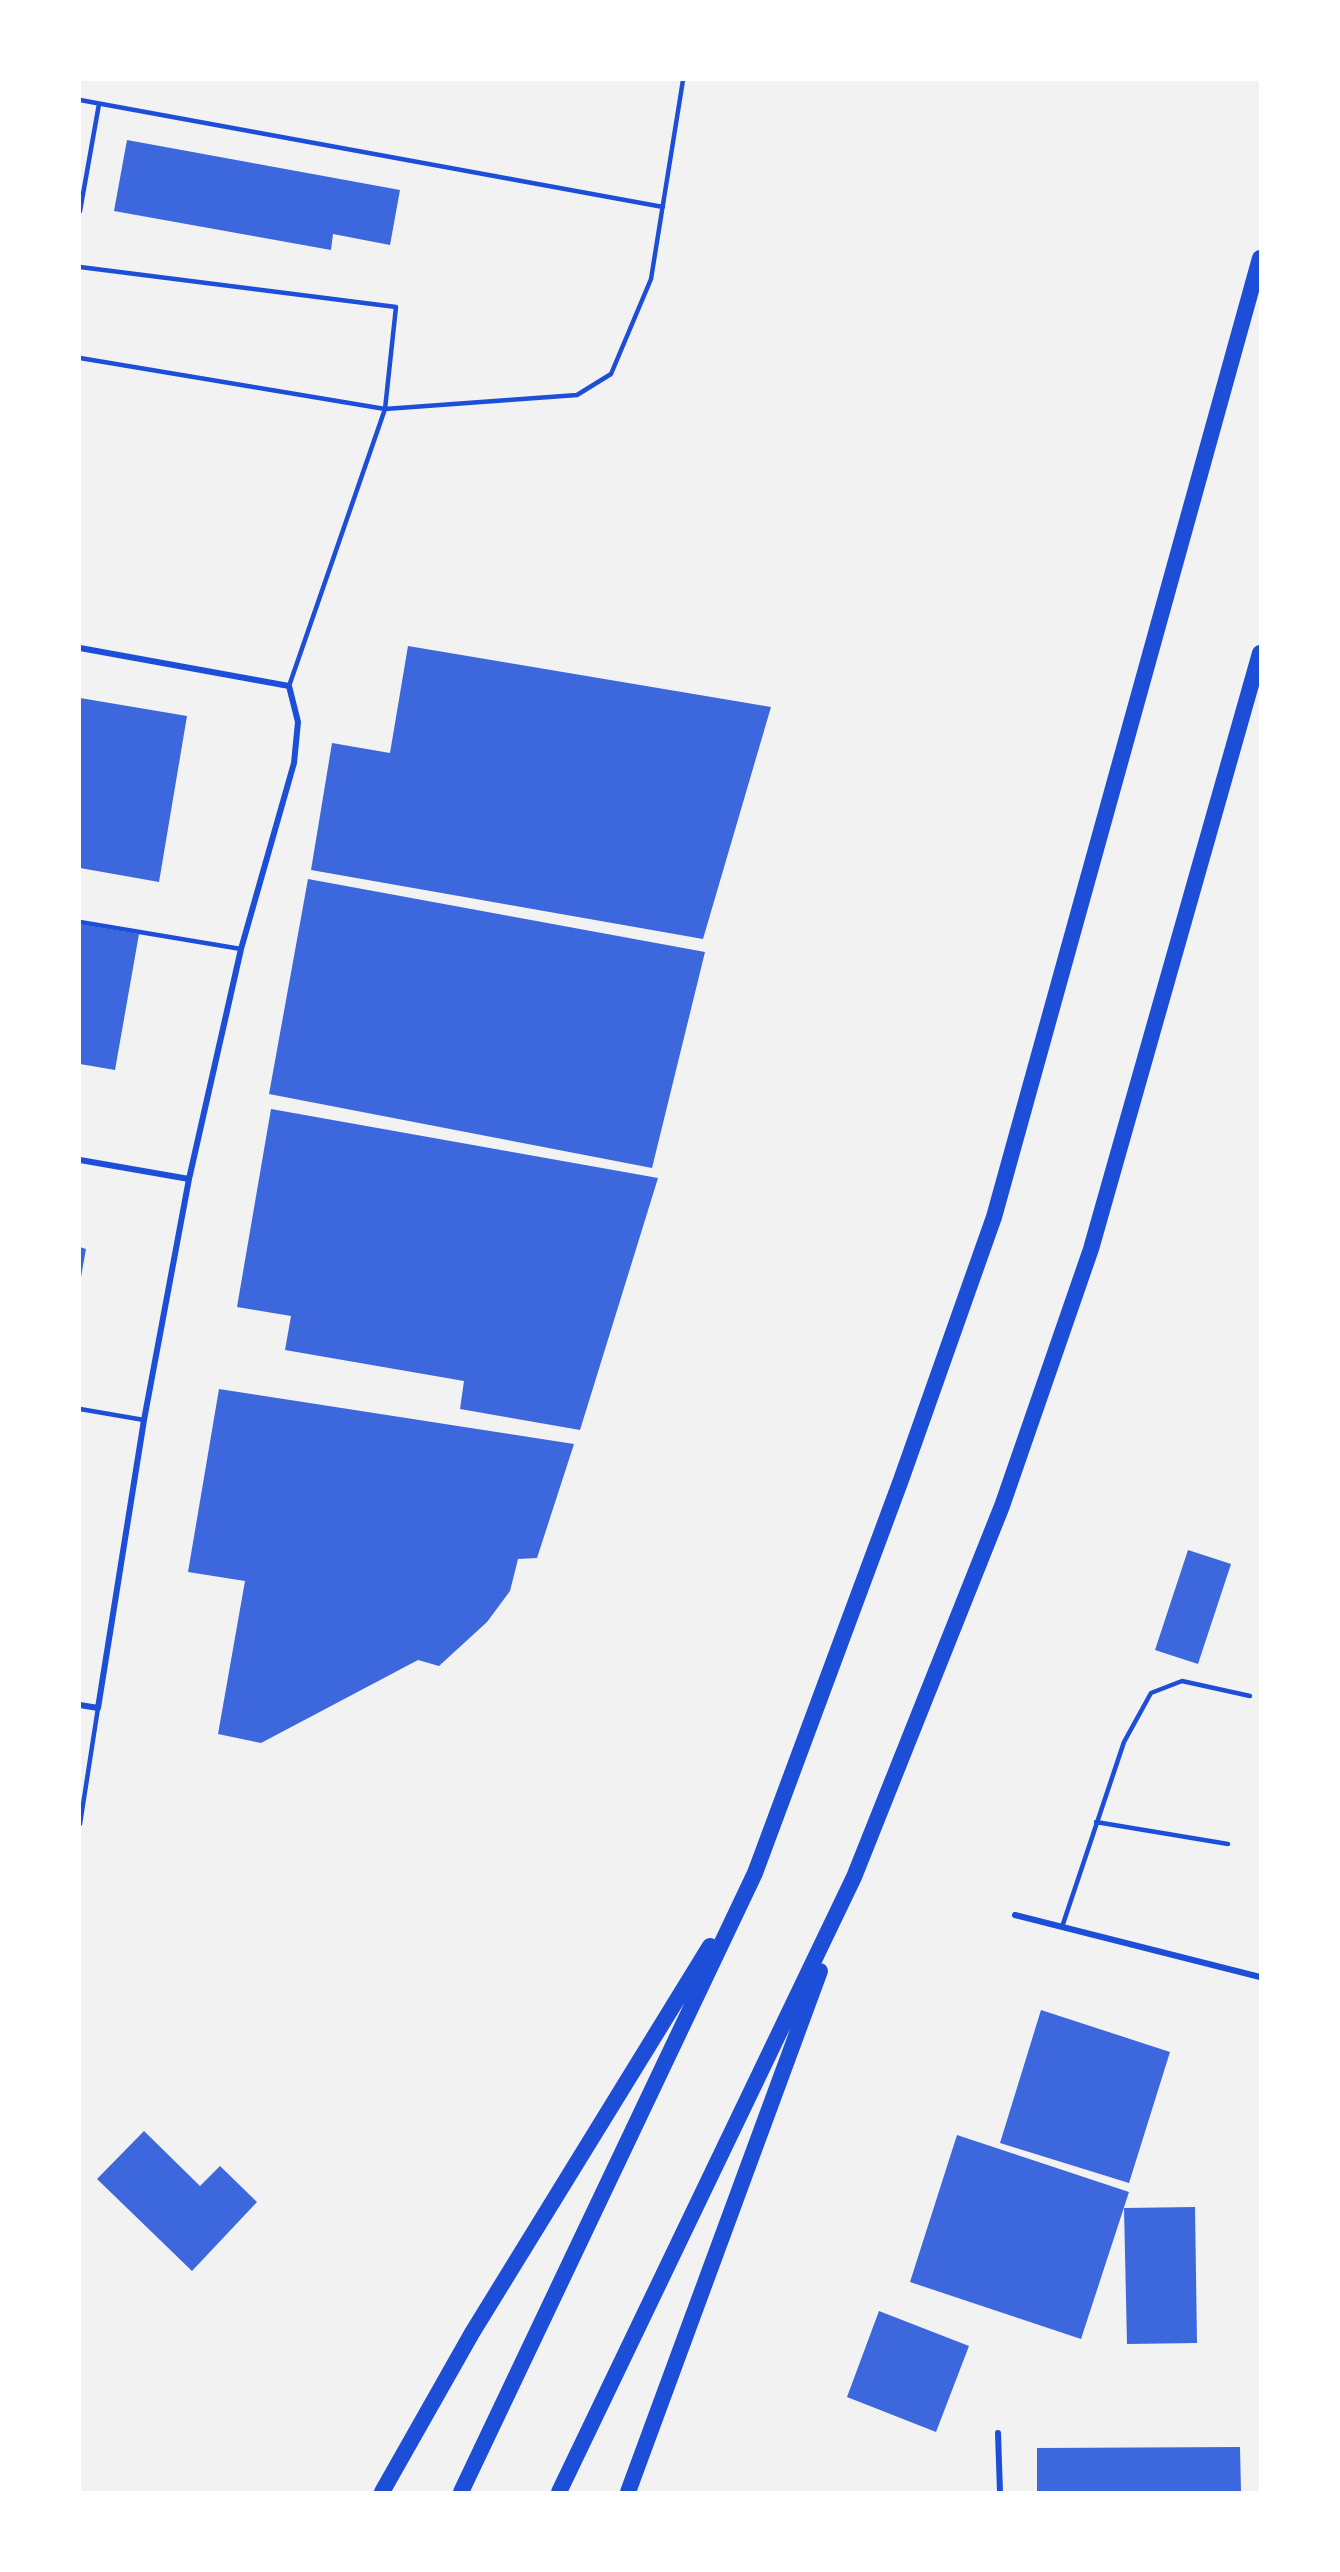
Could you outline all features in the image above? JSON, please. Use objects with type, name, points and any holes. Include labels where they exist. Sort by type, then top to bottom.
[{"type":"highway","points":[[462,2493],[755,1873],[901,1480],[994,1217],[1260,258]]},
{"type":"highway","points":[[628,2493],[854,1877],[1002,1506],[1091,1249],[1260,653]]},
{"type":"highway","points":[[382,2493],[472,2333],[755,1873]]},
{"type":"highway","points":[[559,2493],[854,1877]]},
{"type":"street","points":[[80,648],[289,686],[298,722],[294,763],[241,949],[189,1179],[144,1420],[98,1708],[80,1705]]},
{"type":"street","points":[[80,1160],[189,1179]]},
{"type":"street","points":[[1015,1915],[1260,1977]]},
{"type":"street","points":[[998,2433],[1000,2493]]},
{"type":"lane","points":[[80,358],[385,410],[577,395],[611,374],[651,279],[683,80]]},
{"type":"lane","points":[[80,100],[663,207]]},
{"type":"lane","points":[[80,212],[99,104]]},
{"type":"lane","points":[[80,267],[396,307],[385,410],[289,686]]},
{"type":"lane","points":[[80,922],[241,949]]},
{"type":"lane","points":[[80,1409],[144,1420]]},
{"type":"lane","points":[[1062,1928],[1124,1742],[1151,1694],[1182,1681],[1250,1696]]},
{"type":"lane","points":[[80,1824],[98,1708]]},
{"type":"lane","points":[[1096,1822],[1228,1844]]},
{"type":"building","points":[[127,140],[400,190],[390,245],[333,234],[331,250],[114,211]]},
{"type":"building","points":[[408,646],[771,707],[703,939],[311,870],[332,743],[390,753]]},
{"type":"building","points":[[80,698],[187,716],[159,882],[80,868]]},
{"type":"building","points":[[308,879],[705,952],[652,1168],[269,1094]]},
{"type":"building","points":[[80,924],[139,934],[115,1070],[80,1064]]},
{"type":"building","points":[[271,1109],[658,1178],[580,1430],[460,1409],[464,1381],[285,1350],[291,1316],[237,1307]]},
{"type":"building","points":[[80,1247],[86,1249],[81,1277],[80,1277]]},
{"type":"building","points":[[219,1389],[574,1444],[537,1558],[518,1559],[510,1591],[487,1622],[439,1666],[418,1660],[261,1743],[218,1734],[245,1581],[188,1572]]},
{"type":"building","points":[[1188,1550],[1231,1564],[1198,1664],[1155,1650]]},
{"type":"building","points":[[1041,2010],[1170,2052],[1129,2183],[1000,2143]]},
{"type":"building","points":[[144,2131],[200,2186],[220,2166],[257,2202],[192,2271],[97,2179]]},
{"type":"building","points":[[957,2135],[1129,2192],[1081,2339],[910,2282]]},
{"type":"building","points":[[1195,2207],[1197,2343],[1127,2344],[1124,2208]]},
{"type":"building","points":[[879,2311],[969,2346],[936,2432],[847,2397]]},
{"type":"building","points":[[1240,2447],[1241,2492],[1037,2492],[1037,2448]]}]
